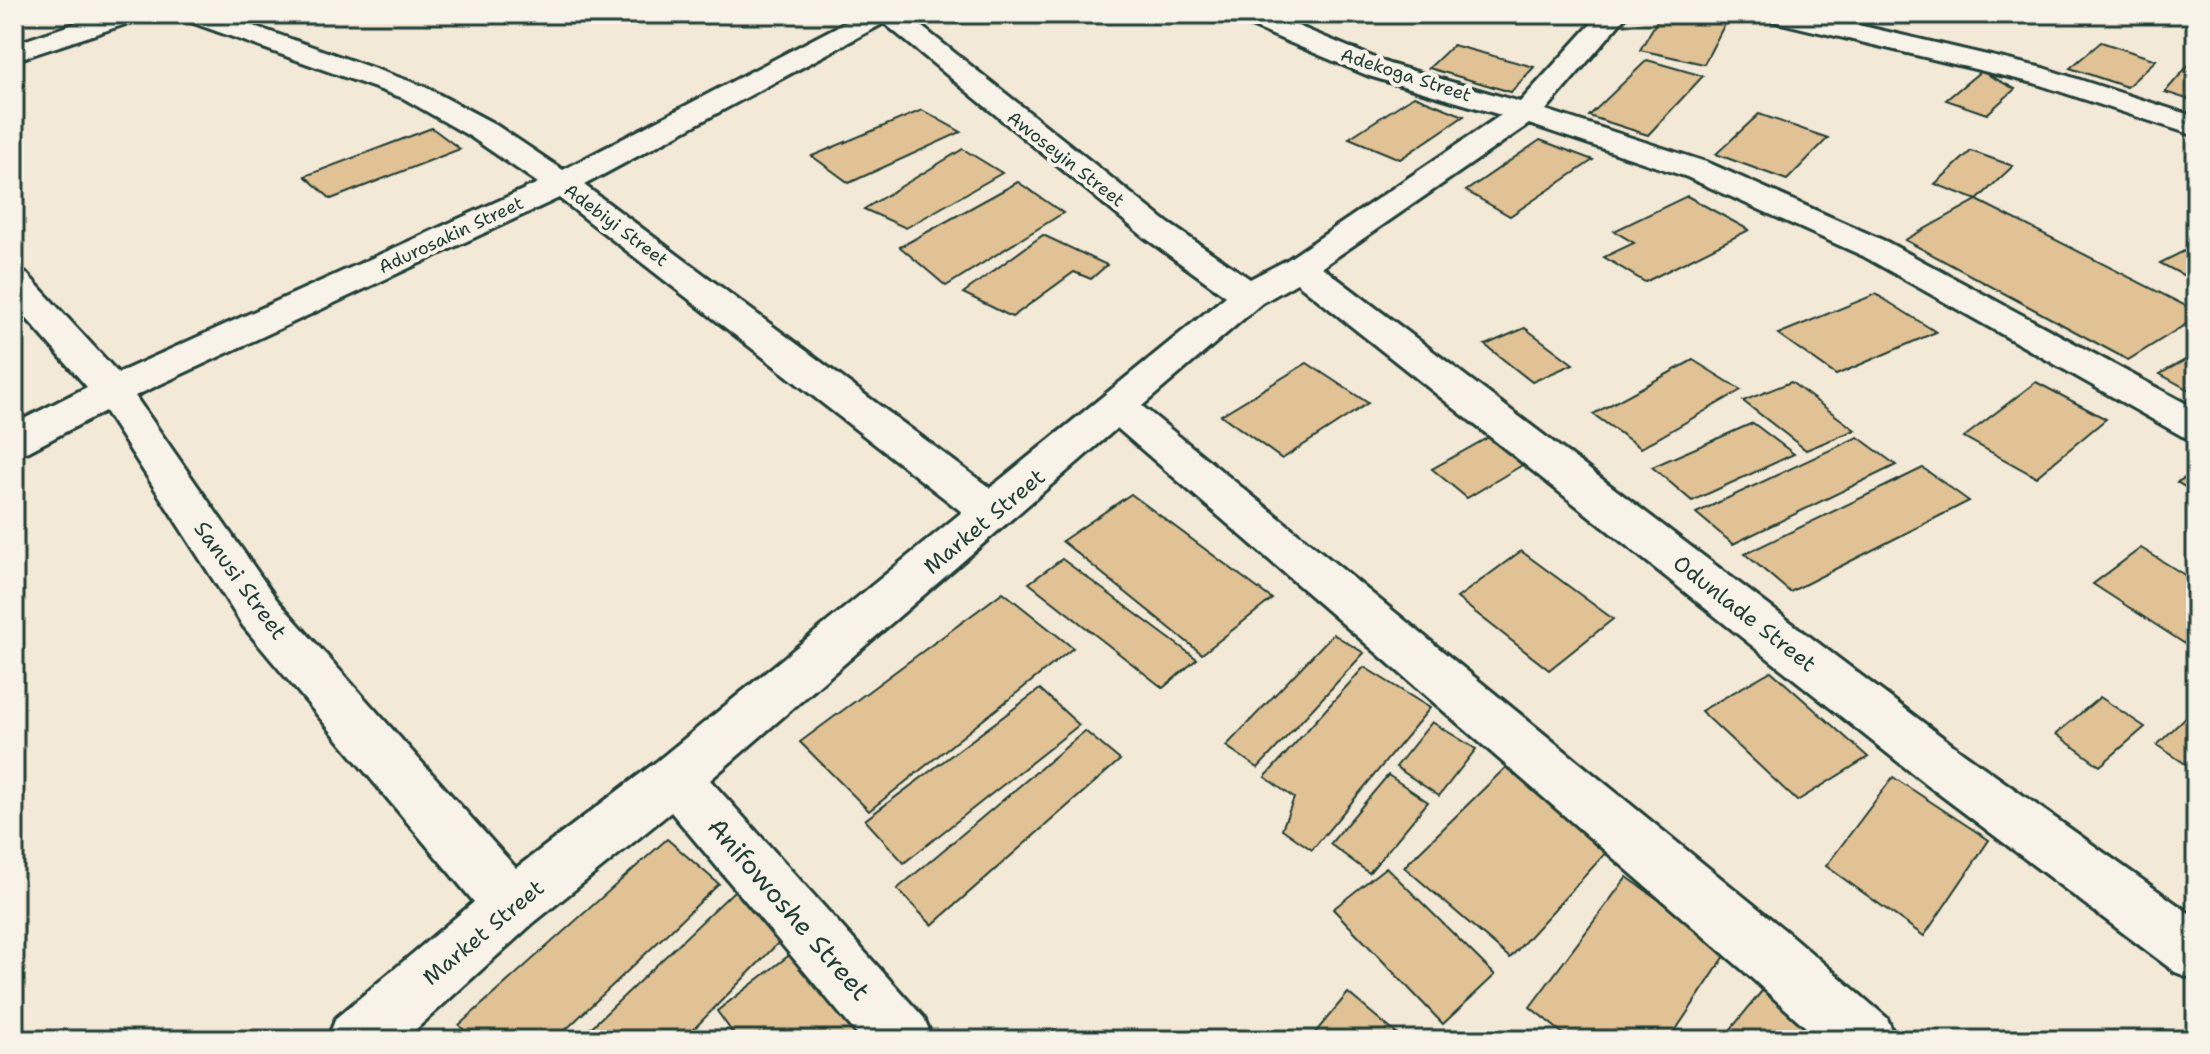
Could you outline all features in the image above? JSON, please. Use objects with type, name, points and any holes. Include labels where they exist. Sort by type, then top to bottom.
[{"type":"street","points":[[14,53],[129,14]]},
{"type":"street","name":"Adebiyi Street","points":[[194,14],[413,92],[482,130],[562,184],[993,513]]},
{"type":"street","name":"Adurosakin Street","points":[[14,441],[112,391],[562,184],[881,14]]},
{"type":"street","name":"Awoseyin Street","points":[[889,14],[1156,230],[1249,295]]},
{"type":"street","name":"Adekoga Street","points":[[1246,14],[1379,70],[1525,113],[1698,170],[1875,249],[2196,426]]},
{"type":"street","name":"Market Street","points":[[358,1040],[512,905],[675,778],[1119,408],[1249,295],[1299,267],[1525,113],[1544,96],[1615,14]]},
{"type":"street","points":[[1777,14],[2043,77],[2196,127]]},
{"type":"street","name":"Odunlade Street","points":[[1299,267],[1944,768],[2196,952]]},
{"type":"street","name":"Sanusi Street","points":[[14,282],[112,391],[260,613],[512,905]]},
{"type":"street","points":[[1119,408],[1766,952],[1865,1040]]},
{"type":"street","name":"Anifowoshe Street","points":[[675,778],[902,1040]]},
{"type":"building","points":[[1661,14],[1729,16],[1704,64],[1640,50]]},
{"type":"building","points":[[2101,42],[2156,60],[2127,87],[2070,68]]},
{"type":"building","points":[[1453,45],[1534,67],[1511,92],[1429,68]]},
{"type":"building","points":[[1647,60],[1703,76],[1648,135],[1589,116]]},
{"type":"building","points":[[2193,60],[2196,61],[2196,102],[2165,92]]},
{"type":"building","points":[[1981,71],[2015,89],[1987,114],[1946,100]]},
{"type":"building","points":[[1414,96],[1464,116],[1400,159],[1349,138]]},
{"type":"building","points":[[922,110],[961,132],[849,183],[812,156]]},
{"type":"building","points":[[1759,114],[1828,138],[1787,180],[1716,154]]},
{"type":"building","points":[[432,128],[460,149],[331,199],[305,176]]},
{"type":"building","points":[[1540,140],[1593,160],[1510,216],[1466,191]]},
{"type":"building","points":[[963,149],[1002,173],[906,228],[864,209]]},
{"type":"building","points":[[1971,151],[2013,166],[1977,200],[1935,184]]},
{"type":"building","points":[[1018,182],[1063,213],[946,286],[900,247]]},
{"type":"building","points":[[1687,196],[1749,230],[1645,282],[1604,257],[1634,243],[1614,231]]},
{"type":"building","points":[[1977,200],[2196,311],[2196,318],[2128,360],[1905,240]]},
{"type":"building","points":[[1043,235],[1107,265],[1091,279],[1074,272],[1012,317],[963,293]]},
{"type":"building","points":[[2196,245],[2196,282],[2160,263]]},
{"type":"building","points":[[1876,294],[1936,332],[1836,375],[1778,334]]},
{"type":"building","points":[[1525,328],[1573,364],[1532,382],[1485,345]]},
{"type":"building","points":[[2196,354],[2196,394],[2160,374]]},
{"type":"building","points":[[1693,360],[1741,390],[1641,448],[1593,414]]},
{"type":"building","points":[[1307,363],[1368,403],[1282,459],[1221,415]]},
{"type":"building","points":[[1791,382],[1855,430],[1806,450],[1743,401]]},
{"type":"building","points":[[2036,382],[2106,419],[2036,477],[1964,437]]},
{"type":"building","points":[[1753,423],[1794,454],[1692,501],[1652,467]]},
{"type":"building","points":[[1489,437],[1524,464],[1467,498],[1432,469]]},
{"type":"building","points":[[1858,437],[1896,465],[1733,544],[1696,513]]},
{"type":"building","points":[[1923,468],[1969,501],[1790,592],[1745,554]]},
{"type":"building","points":[[2196,472],[2196,494],[2177,482]]},
{"type":"building","points":[[1131,494],[1272,599],[1202,654],[1062,541]]},
{"type":"building","points":[[2141,548],[2196,582],[2196,651],[2093,584]]},
{"type":"building","points":[[1521,551],[1613,619],[1549,670],[1457,598]]},
{"type":"building","points":[[1062,559],[1197,659],[1163,688],[1029,583]]},
{"type":"building","points":[[1003,592],[1073,648],[869,811],[800,742]]},
{"type":"building","points":[[1333,634],[1364,653],[1258,768],[1226,746]]},
{"type":"building","points":[[1364,667],[1430,708],[1312,850],[1282,829],[1294,798],[1265,777]]},
{"type":"building","points":[[1771,671],[1868,757],[1797,801],[1701,711]]},
{"type":"building","points":[[1040,689],[1079,725],[904,863],[865,820]]},
{"type":"building","points":[[2100,697],[2145,727],[2100,766],[2056,734]]},
{"type":"building","points":[[2196,707],[2196,771],[2157,745]]},
{"type":"building","points":[[1432,722],[1476,749],[1439,796],[1396,767]]},
{"type":"building","points":[[1085,731],[1120,760],[932,925],[897,889]]},
{"type":"building","points":[[1507,766],[1612,846],[1510,958],[1404,867]]},
{"type":"building","points":[[1388,775],[1428,802],[1369,873],[1330,844]]},
{"type":"building","points":[[1893,777],[1989,840],[1924,936],[1826,866]]},
{"type":"building","points":[[667,839],[719,884],[555,1040],[473,1040],[459,1025]]},
{"type":"building","points":[[1386,867],[1495,975],[1443,1024],[1333,909]]},
{"type":"building","points":[[1627,877],[1729,950],[1669,1040],[1571,1040],[1530,1007]]},
{"type":"building","points":[[735,890],[787,934],[683,1040],[578,1040]]},
{"type":"building","points":[[796,950],[867,1040],[738,1040],[717,1011]]},
{"type":"building","points":[[1766,986],[1833,1040],[1722,1040]]},
{"type":"building","points":[[1348,993],[1404,1040],[1309,1040]]}]
